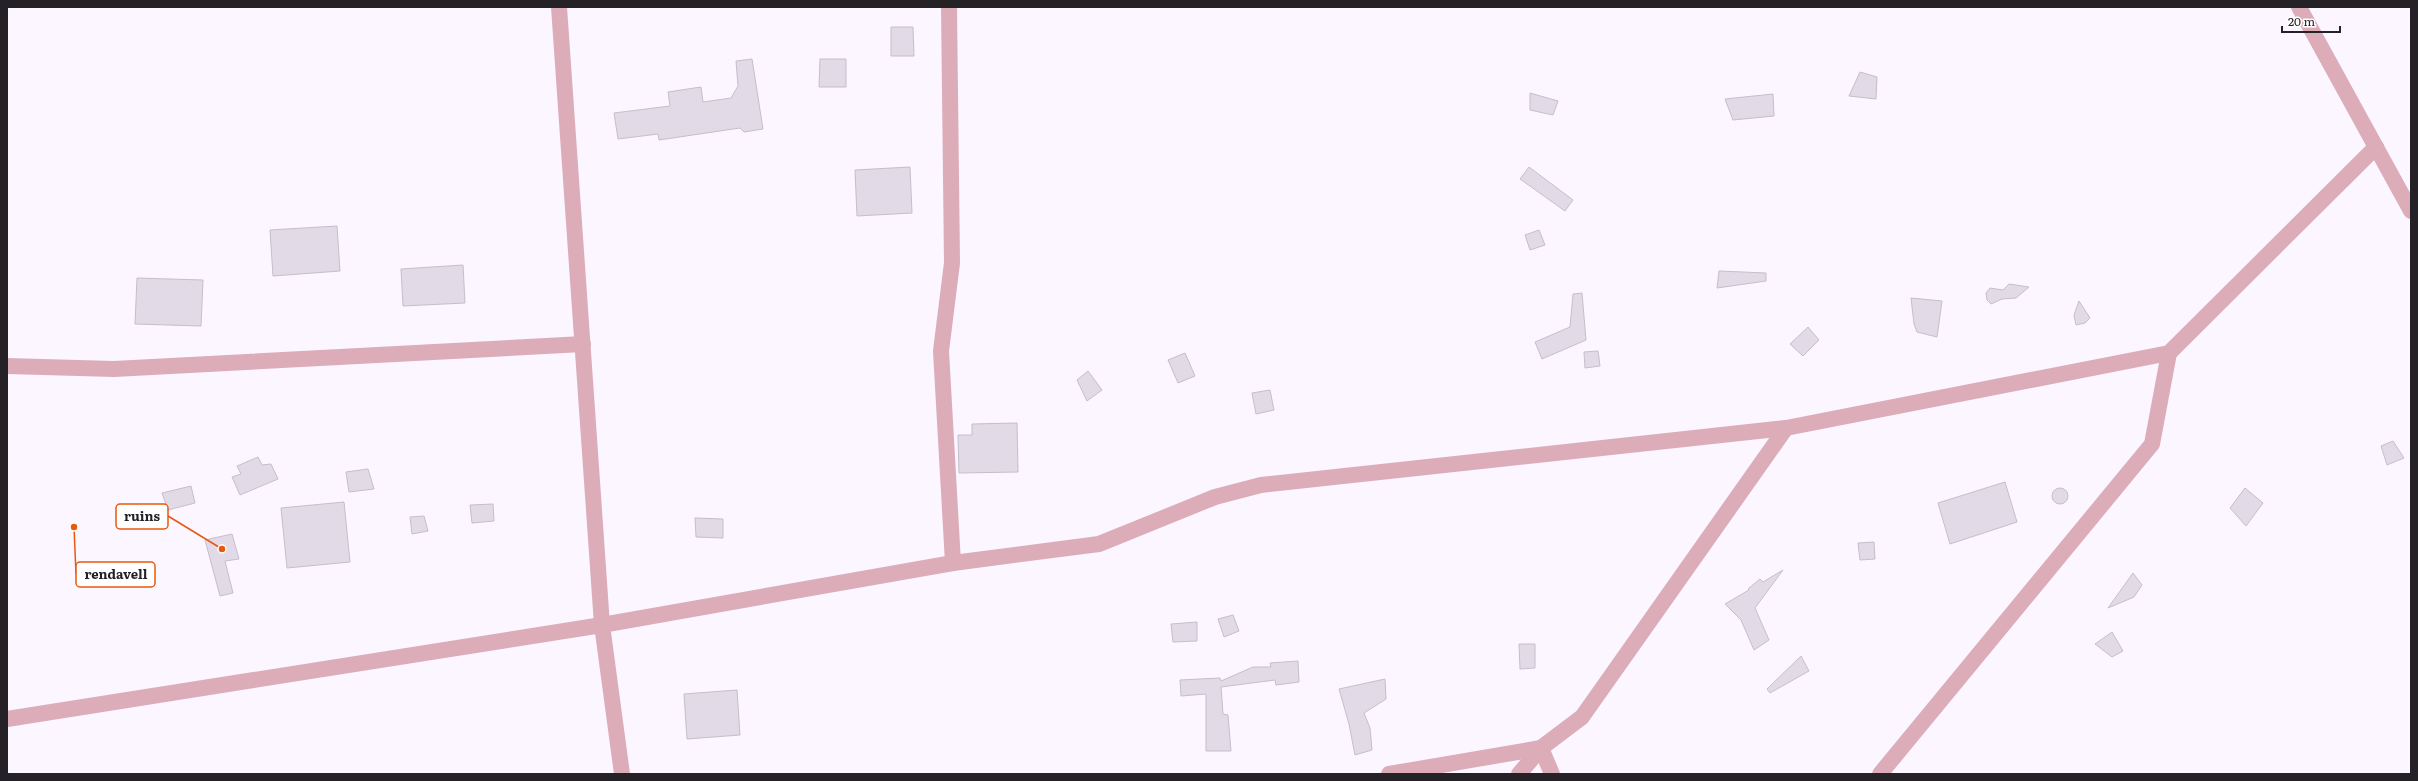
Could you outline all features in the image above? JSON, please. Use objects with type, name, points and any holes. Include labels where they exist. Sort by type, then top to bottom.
[{"type":"street","points":[[559,7],[602,625],[622,774]]},
{"type":"street","points":[[949,7],[952,263],[942,350],[953,563]]},
{"type":"street","points":[[2300,7],[2411,211]]},
{"type":"street","points":[[7,719],[602,625],[953,563],[1099,544],[1215,497],[1261,485],[1786,428],[2169,353],[2376,147]]},
{"type":"street","points":[[7,366],[114,369],[583,344]]},
{"type":"street","points":[[1880,774],[2152,444],[2169,353]]},
{"type":"street","points":[[1518,774],[1541,748],[1582,717],[1786,428]]},
{"type":"street","points":[[1389,774],[1541,748]]},
{"type":"street","points":[[1541,748],[1552,774]]},
{"type":"building","points":[[891,27],[913,27],[914,56],[891,56]]},
{"type":"building","points":[[752,59],[763,129],[744,132],[740,128],[659,140],[658,134],[618,139],[614,113],[670,106],[668,92],[701,87],[703,102],[731,98],[738,86],[736,61]]},
{"type":"building","points":[[820,59],[846,59],[846,87],[819,87]]},
{"type":"building","points":[[1860,72],[1877,77],[1876,99],[1849,96]]},
{"type":"building","points":[[1530,93],[1558,101],[1553,115],[1530,110]]},
{"type":"building","points":[[1773,94],[1774,116],[1733,120],[1725,99]]},
{"type":"building","points":[[910,167],[912,213],[857,216],[855,170]]},
{"type":"building","points":[[1529,167],[1573,200],[1565,211],[1520,179]]},
{"type":"building","points":[[337,226],[340,271],[273,276],[270,230]]},
{"type":"building","points":[[1539,230],[1545,245],[1530,250],[1525,235]]},
{"type":"building","points":[[463,265],[465,303],[403,306],[401,269]]},
{"type":"building","points":[[1719,271],[1766,273],[1766,281],[1717,288]]},
{"type":"building","points":[[137,278],[203,280],[201,326],[135,324]]},
{"type":"building","points":[[2009,284],[2029,287],[2016,298],[2002,299],[1991,304],[1987,300],[1986,293],[1990,288],[2003,290]]},
{"type":"building","points":[[1582,293],[1586,340],[1542,359],[1535,342],[1570,327],[1573,294]]},
{"type":"building","points":[[1911,298],[1942,301],[1937,337],[1917,332],[1914,324]]},
{"type":"building","points":[[2079,301],[2090,318],[2085,323],[2076,325],[2074,315]]},
{"type":"building","points":[[1808,327],[1819,340],[1803,356],[1790,344]]},
{"type":"building","points":[[1598,351],[1600,366],[1585,368],[1584,352]]},
{"type":"building","points":[[1185,353],[1195,376],[1178,383],[1168,360]]},
{"type":"building","points":[[1088,371],[1102,390],[1087,401],[1077,380]]},
{"type":"building","points":[[1270,390],[1274,410],[1256,414],[1252,393]]},
{"type":"building","points":[[1017,423],[1018,472],[959,473],[958,435],[972,435],[972,424]]},
{"type":"building","points":[[2393,441],[2404,458],[2387,465],[2381,446]]},
{"type":"building","points":[[258,457],[262,465],[271,464],[278,479],[240,495],[232,477],[241,474],[237,466]]},
{"type":"building","points":[[368,469],[374,489],[349,492],[346,472]]},
{"type":"building","points":[[2005,482],[2017,522],[1950,544],[1938,503]]},
{"type":"building","points":[[191,486],[195,503],[168,510],[162,493]]},
{"type":"building","points":[[2060,488],[2066,490],[2068,496],[2066,502],[2060,504],[2054,502],[2052,496],[2054,490]]},
{"type":"building","points":[[2245,488],[2263,503],[2246,526],[2230,508]]},
{"type":"building","points":[[344,502],[350,562],[287,568],[281,508]]},
{"type":"building","points":[[493,504],[494,521],[472,523],[470,505]]},
{"type":"building","points":[[424,516],[428,531],[412,534],[410,517]]},
{"type":"building","points":[[695,518],[723,519],[723,538],[696,537]]},
{"type":"building","points":[[232,534],[239,559],[225,561],[233,593],[220,596],[205,540]]},
{"type":"building","points":[[1874,542],[1875,559],[1860,560],[1858,543]]},
{"type":"building","points":[[1783,570],[1755,608],[1769,640],[1754,650],[1741,620],[1725,604],[1749,590],[1748,589],[1760,579],[1763,582]]},
{"type":"building","points":[[2133,573],[2142,585],[2134,597],[2108,608]]},
{"type":"building","points":[[1233,615],[1239,631],[1224,637],[1218,619]]},
{"type":"building","points":[[1197,622],[1197,641],[1173,642],[1171,624]]},
{"type":"building","points":[[2112,632],[2123,651],[2112,657],[2095,644]]},
{"type":"building","points":[[1519,644],[1535,644],[1535,668],[1520,669]]},
{"type":"building","points":[[1801,656],[1809,671],[1770,693],[1767,689]]},
{"type":"building","points":[[1298,661],[1299,682],[1276,685],[1275,680],[1221,687],[1223,714],[1228,715],[1231,751],[1206,751],[1206,694],[1181,696],[1180,680],[1220,678],[1221,681],[1253,667],[1271,667],[1270,663]]},
{"type":"building","points":[[1385,679],[1386,699],[1364,713],[1370,728],[1372,750],[1355,755],[1349,724],[1339,689]]},
{"type":"building","points":[[737,690],[740,735],[687,739],[684,694]]},
{"type":"place","name":"rendavell","points":[[74,527]]},
{"type":"place","name":"ruins","points":[[222,549]]}]
